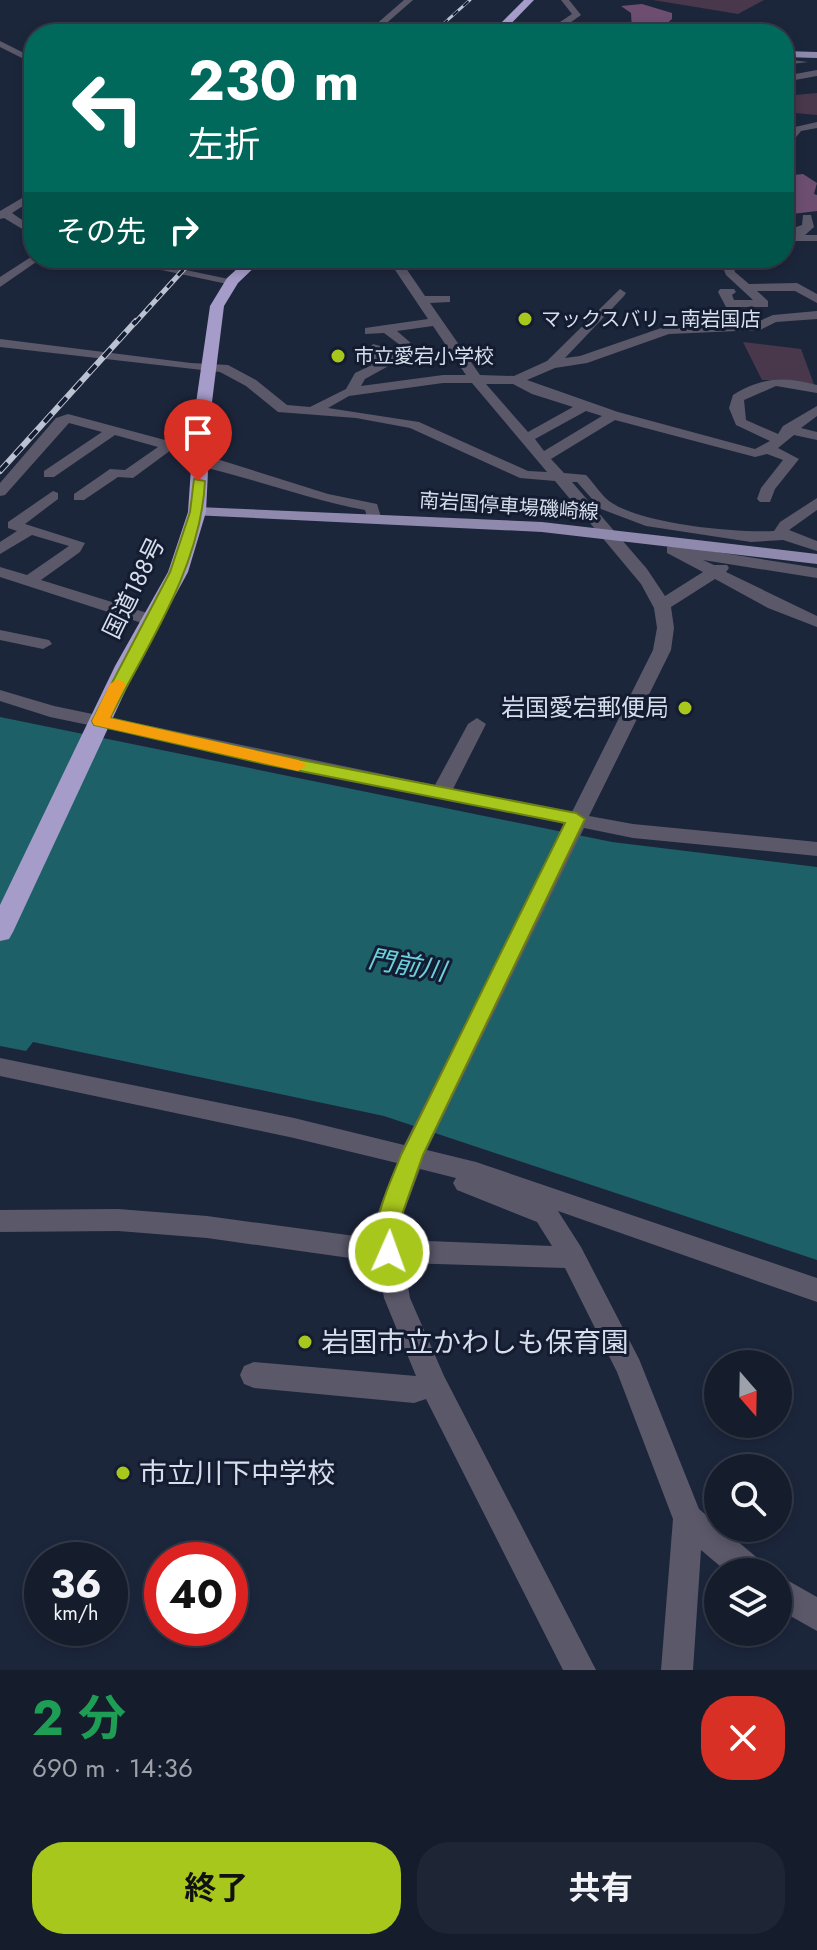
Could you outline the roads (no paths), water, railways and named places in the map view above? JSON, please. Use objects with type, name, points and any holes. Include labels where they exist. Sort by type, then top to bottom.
[{"type":"highway","points":[[507,24],[529,0]]},
{"type":"highway","name":"国道188号","points":[[0,932],[98,726],[178,572],[197,512],[217,306],[232,281],[246,268]]},
{"type":"main road","points":[[794,54],[817,55]]},
{"type":"main road","name":"南岩国停車場磯崎線","points":[[197,512],[373,517],[609,533],[817,559]]},
{"type":"street","points":[[381,24],[409,0]]},
{"type":"street","points":[[563,24],[577,15],[565,0]]},
{"type":"street","points":[[0,44],[24,56]]},
{"type":"street","points":[[794,62],[804,62]]},
{"type":"street","points":[[794,77],[817,73]]},
{"type":"street","points":[[794,135],[805,126],[817,125]]},
{"type":"street","points":[[805,126],[817,134]]},
{"type":"street","points":[[24,200],[2,214],[24,227]]},
{"type":"street","points":[[807,217],[808,227],[800,229],[801,238],[817,255]]},
{"type":"street","points":[[794,238],[817,238]]},
{"type":"street","points":[[1,281],[24,265]]},
{"type":"street","points":[[164,268],[232,281]]},
{"type":"street","points":[[400,268],[476,380],[609,533],[664,604],[667,633],[662,650],[575,823],[391,1212],[389,1252],[397,1298],[433,1384],[580,1670]]},
{"type":"street","points":[[728,268],[764,304]]},
{"type":"street","points":[[745,288],[781,281],[801,288],[817,300]]},
{"type":"street","points":[[730,292],[724,292],[730,304],[779,307],[817,300]]},
{"type":"street","points":[[552,364],[620,293]]},
{"type":"street","points":[[421,300],[446,299]]},
{"type":"street","points":[[516,380],[552,364],[582,360],[667,330],[760,326],[773,319],[817,315]]},
{"type":"street","points":[[369,331],[435,322]]},
{"type":"street","points":[[351,392],[360,376],[406,353],[406,344],[387,329]]},
{"type":"street","points":[[0,342],[223,368],[236,373],[283,409],[356,414],[414,425],[525,475],[581,478],[606,506],[663,526],[751,537],[784,535],[800,543],[817,546]]},
{"type":"street","points":[[378,347],[367,360],[385,363]]},
{"type":"street","points":[[309,413],[351,392],[421,381],[516,380],[613,415],[755,453],[779,439],[801,417],[817,410]]},
{"type":"street","points":[[817,389],[790,381],[760,382],[738,398],[736,417],[740,424],[779,439],[817,436]]},
{"type":"street","points":[[527,438],[584,406]]},
{"type":"street","points":[[544,457],[613,415]]},
{"type":"street","points":[[0,492],[61,421],[78,418],[325,498],[372,507],[373,517]]},
{"type":"street","points":[[49,474],[115,429]]},
{"type":"street","points":[[765,499],[768,488],[792,459],[779,439]]},
{"type":"street","points":[[79,497],[115,472],[128,475],[168,446]]},
{"type":"street","points":[[28,582],[75,546],[13,525],[53,496]]},
{"type":"street","points":[[784,535],[781,530],[785,525],[817,503]]},
{"type":"street","points":[[0,549],[29,530]]},
{"type":"street","points":[[817,573],[673,550],[795,614],[817,622]]},
{"type":"street","points":[[664,604],[737,559]]},
{"type":"street","points":[[0,572],[151,620]]},
{"type":"street","points":[[0,635],[43,644]]},
{"type":"street","points":[[0,695],[98,726],[441,793],[575,823],[817,849]]},
{"type":"street","points":[[441,793],[477,724]]},
{"type":"street","points":[[0,1067],[420,1152],[817,1290]]},
{"type":"street","points":[[420,1152],[448,1176],[546,1214],[572,1255],[629,1368],[688,1519],[677,1670]]},
{"type":"street","points":[[0,1221],[118,1220],[207,1227],[389,1252],[559,1258],[572,1255]]},
{"type":"street","points":[[254,1375],[414,1390],[433,1384]]},
{"type":"street","points":[[688,1519],[734,1558]]},
{"type":"street","points":[[792,1600],[817,1615]]},
{"type":"water","name":"門前川","points":[[0,717],[612,842],[817,867],[817,1260],[384,1116],[33,1042],[26,1051],[0,1046]]},
{"type":"railway","points":[[443,24],[470,0]]},
{"type":"railway","points":[[135,323],[185,268]]},
{"type":"railway","points":[[0,471],[136,321]]},
{"type":"place","name":"マックスバリュ南岩国店","points":[[525,319]]},
{"type":"place","name":"市立愛宕小学校","points":[[338,356]]},
{"type":"place","name":"岩国愛宕郵便局","points":[[685,708]]},
{"type":"place","name":"岩国市立かわしも保育園","points":[[305,1342]]},
{"type":"place","name":"市立川下中学校","points":[[123,1473]]}]
